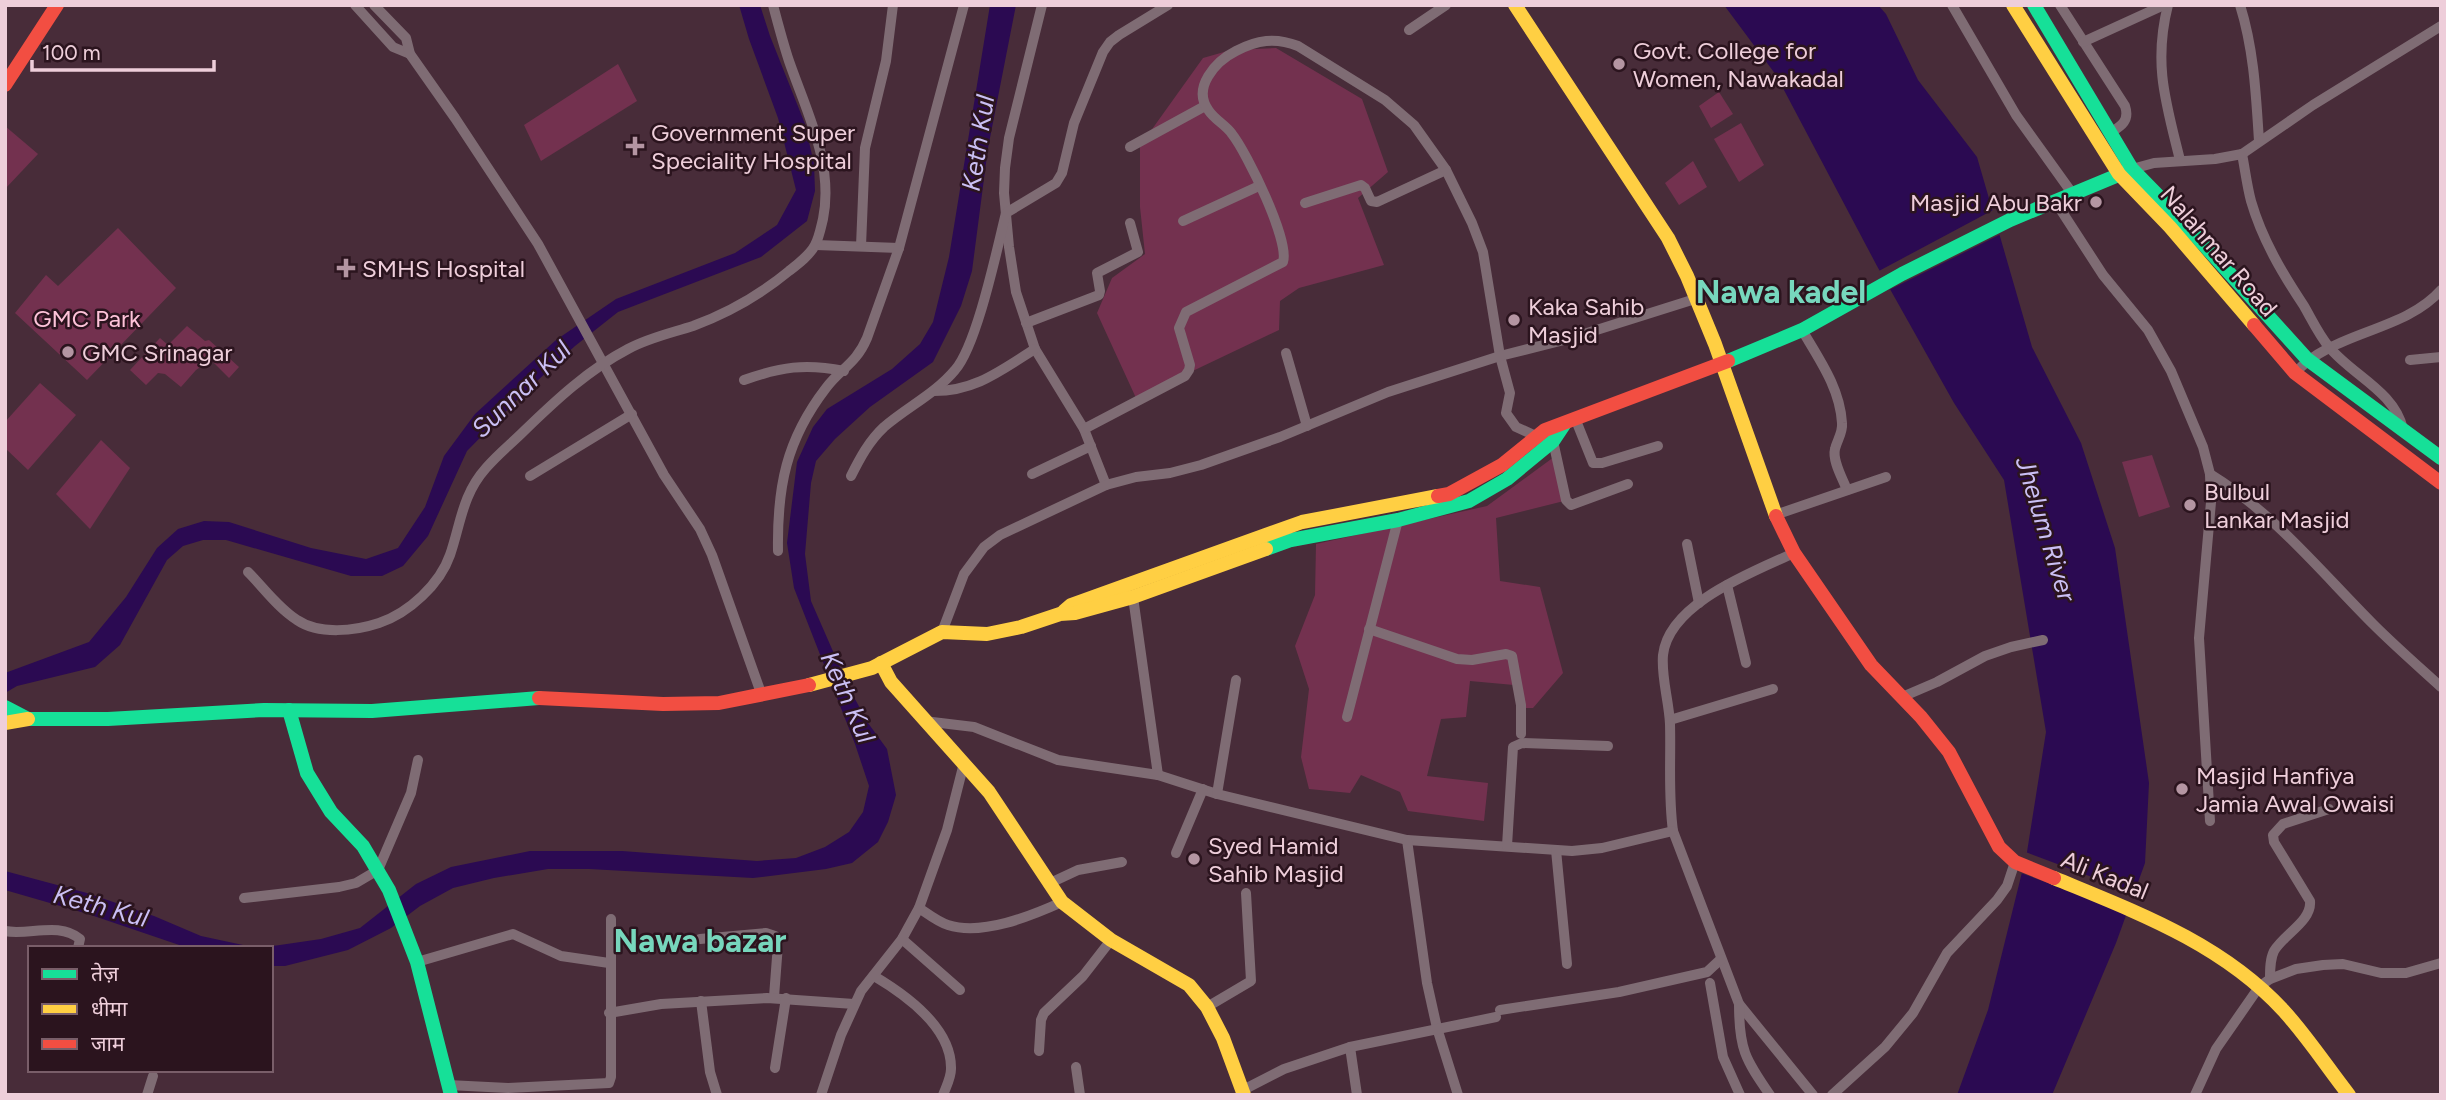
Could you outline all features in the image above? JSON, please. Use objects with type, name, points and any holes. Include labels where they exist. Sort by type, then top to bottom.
[{"type":"main road","points":[[5,85],[57,5]]},
{"type":"main road","points":[[1515,5],[1668,238],[1687,276],[1722,363],[1775,514],[1794,553],[1871,664],[1949,752],[1999,847],[2015,862]]},
{"type":"main road","name":"Nalahmar Road","points":[[2013,5],[2125,172],[2295,373],[2441,483]]},
{"type":"main road","name":"Nalahmar Road","points":[[2034,5],[2110,133],[2125,172],[2186,225],[2307,359],[2439,454]]},
{"type":"main road","points":[[1060,614],[1071,605],[1302,522],[1449,494],[1502,466],[1536,436],[1552,426],[1722,363],[1802,330],[1902,274],[2010,220],[2125,172]]},
{"type":"main road","points":[[5,723],[27,719],[108,719],[289,710],[372,711],[543,698],[663,704],[719,703],[824,682],[876,665],[942,632],[987,634],[1021,627],[1060,614],[1075,613],[1133,597],[1291,541],[1398,520],[1469,501],[1507,479],[1553,440],[1570,421]]},
{"type":"main road","points":[[876,665],[989,792],[1062,902],[1111,940],[1154,962],[1189,985],[1207,1007],[1223,1038],[1243,1092]]},
{"type":"main road","points":[[5,707],[16,710],[27,719]]},
{"type":"main road","points":[[289,710],[307,773],[331,812],[363,846],[389,890],[414,955],[450,1090]]},
{"type":"main road","name":"Ali Kadal","points":[[2015,862],[2159,921],[2264,983],[2349,1095]]},
{"type":"street","points":[[355,5],[394,48],[410,54]]},
{"type":"street","points":[[374,5],[403,34],[410,54],[538,244],[664,475],[699,529],[712,555],[761,693]]},
{"type":"street","points":[[248,572],[285,610],[306,625],[337,630],[356,628],[380,623],[401,611],[418,599],[450,557],[464,504],[475,482],[487,467],[565,393],[603,363],[630,348],[720,315],[751,299],[793,268],[816,244],[827,197],[825,169],[773,5]]},
{"type":"street","points":[[861,246],[865,148],[886,61],[893,5]]},
{"type":"street","points":[[778,551],[781,488],[790,450],[798,430],[828,384],[861,352],[867,338],[899,247],[964,5]]},
{"type":"street","points":[[1042,5],[1009,138],[1005,168],[1006,213],[1016,292],[1035,349],[1084,429],[1106,485]]},
{"type":"street","points":[[851,476],[864,450],[884,428],[934,391],[957,369],[972,336],[1006,213],[1056,183],[1062,173],[1074,123],[1103,52],[1110,42],[1168,5]]},
{"type":"street","points":[[1409,30],[1446,5]]},
{"type":"street","points":[[1951,5],[2016,115],[2072,193]]},
{"type":"street","points":[[2060,5],[2127,113],[2123,124],[2110,133]]},
{"type":"street","points":[[2166,5],[2161,32],[2161,72],[2180,160]]},
{"type":"street","points":[[2083,42],[2166,5]]},
{"type":"street","points":[[2240,5],[2253,64],[2259,141]]},
{"type":"street","points":[[2125,172],[2180,160],[2215,159],[2242,154],[2372,67],[2441,26]]},
{"type":"street","points":[[1084,429],[1185,376],[1189,365],[1179,328],[1186,312],[1283,262],[1283,238],[1242,150],[1230,131],[1207,110],[1203,99],[1204,84],[1212,68],[1226,56],[1267,40],[1283,40],[1298,46],[1385,100],[1414,125],[1446,170],[1483,252],[1500,356],[1510,393],[1506,413],[1516,427],[1536,436]]},
{"type":"street","points":[[1130,147],[1205,106]]},
{"type":"street","points":[[2242,154],[2251,200],[2265,238],[2283,273],[2329,347],[2354,372],[2390,401],[2399,415],[2403,429]]},
{"type":"street","points":[[1305,203],[1341,194],[1359,186],[1365,188],[1371,201],[1377,202],[1446,170]]},
{"type":"street","points":[[1183,221],[1259,186]]},
{"type":"street","points":[[2055,201],[2103,275],[2148,330],[2176,384],[2203,447],[2210,474],[2211,502],[2199,638],[2210,821]]},
{"type":"street","points":[[1026,323],[1099,295],[1097,273],[1138,252],[1130,222]]},
{"type":"street","points":[[816,244],[899,247]]},
{"type":"street","points":[[2295,373],[2307,359],[2406,314],[2441,290]]},
{"type":"street","points":[[942,632],[964,573],[984,547],[1000,535],[1106,485],[1201,465],[1307,426],[1388,392],[1695,299]]},
{"type":"street","points":[[1802,330],[1830,378],[1838,398],[1843,426],[1835,457],[1847,490]]},
{"type":"street","points":[[934,391],[955,391],[979,383],[1035,349]]},
{"type":"street","points":[[1286,353],[1307,426]]},
{"type":"street","points":[[2410,360],[2441,357]]},
{"type":"street","points":[[744,380],[809,365],[844,371]]},
{"type":"street","points":[[530,476],[632,414]]},
{"type":"street","points":[[1570,421],[1593,463],[1602,463],[1658,446]]},
{"type":"street","points":[[1553,440],[1566,499],[1571,505],[1628,484]]},
{"type":"street","points":[[1032,474],[1091,446]]},
{"type":"street","points":[[2210,474],[2262,512],[2316,563],[2373,624],[2441,687]]},
{"type":"street","points":[[1775,514],[1886,477]]},
{"type":"street","points":[[1347,717],[1398,520]]},
{"type":"street","points":[[1688,544],[1699,603]]},
{"type":"street","points":[[1794,553],[1727,585],[1699,603],[1671,632],[1663,652],[1670,720],[1669,801],[1673,831],[1739,1004],[1813,1095]]},
{"type":"street","points":[[1727,585],[1746,663]]},
{"type":"street","points":[[1133,597],[1157,775]]},
{"type":"street","points":[[1369,629],[1457,659],[1472,660],[1506,654],[1511,656],[1521,705],[1521,734]]},
{"type":"street","points":[[1902,697],[1985,656],[2043,640]]},
{"type":"street","points":[[1217,794],[1236,680]]},
{"type":"street","points":[[1670,720],[1773,689]]},
{"type":"street","points":[[924,721],[974,727],[1058,760],[1157,775],[1217,794],[1407,840],[1572,851],[1602,848],[1673,831]]},
{"type":"street","points":[[1507,846],[1513,747],[1522,743],[1608,746]]},
{"type":"street","points":[[244,898],[339,887],[356,883],[378,870],[411,793],[418,760]]},
{"type":"street","points":[[821,1095],[841,1035],[860,991],[902,939],[919,908],[947,830],[964,763]]},
{"type":"street","points":[[1175,853],[1203,789]]},
{"type":"street","points":[[2195,1095],[2216,1049],[2264,983],[2274,952],[2283,938],[2308,914],[2311,907],[2274,842],[2273,835],[2283,824],[2329,809]]},
{"type":"street","points":[[1407,840],[1427,983],[1437,1028],[1458,1095]]},
{"type":"street","points":[[1556,850],[1567,964]]},
{"type":"street","points":[[1048,884],[1078,870],[1122,862]]},
{"type":"street","points":[[1832,1095],[1885,1047],[1913,1013],[1947,953],[2007,886],[2015,862]]},
{"type":"street","points":[[1207,1007],[1251,981],[1246,893]]},
{"type":"street","points":[[919,908],[949,926],[975,927],[1006,924],[1062,902]]},
{"type":"street","points":[[450,1090],[609,1083],[611,919]]},
{"type":"street","points":[[5,931],[19,934],[45,929],[71,933],[79,939],[78,946]]},
{"type":"street","points":[[700,939],[772,933],[778,944],[775,997]]},
{"type":"street","points":[[414,955],[513,934],[561,956],[609,963]]},
{"type":"street","points":[[902,939],[960,990]]},
{"type":"street","points":[[1040,1051],[1041,1020],[1044,1013],[1083,976],[1111,940]]},
{"type":"street","points":[[1243,1092],[1284,1069],[1350,1047],[1707,972],[1721,959]]},
{"type":"street","points":[[2264,983],[2296,969],[2323,965],[2343,964],[2381,973],[2406,973],[2441,963]]},
{"type":"street","points":[[874,976],[917,1008],[941,1036],[951,1069],[943,1095]]},
{"type":"street","points":[[1710,983],[1723,1057],[1740,1095]]},
{"type":"street","points":[[609,1013],[660,1004],[775,997],[854,1004]]},
{"type":"street","points":[[775,1068],[786,998]]},
{"type":"street","points":[[701,1001],[710,1072],[717,1095]]},
{"type":"street","points":[[1739,1004],[1741,1049],[1770,1095]]},
{"type":"street","points":[[1350,1047],[1357,1095]]},
{"type":"street","points":[[1076,1067],[1080,1095]]},
{"type":"street","points":[[147,1095],[153,1076]]},
{"type":"green space","points":[[1276,48],[1362,99],[1388,172],[1358,198],[1384,265],[1299,288],[1280,301],[1279,330],[1136,398],[1097,313],[1112,278],[1145,254],[1140,207],[1140,146],[1203,58],[1231,50]]},
{"type":"green space","points":[[618,64],[637,101],[541,161],[524,125]]},
{"type":"green space","points":[[1719,92],[1733,114],[1711,128],[1699,106]]},
{"type":"green space","points":[[1741,123],[1764,165],[1739,182],[1714,139]]},
{"type":"green space","points":[[5,126],[38,154],[5,189]]},
{"type":"green space","points":[[1693,161],[1707,187],[1679,205],[1665,183]]},
{"type":"green space","name":"GMC Park","points":[[118,228],[176,288],[87,380],[15,313],[46,275],[58,286]]},
{"type":"green space","points":[[187,326],[205,341],[209,340],[239,367],[229,378],[211,360],[196,370],[181,387],[165,374],[158,373],[146,385],[130,370],[160,338],[168,345]]},
{"type":"green space","points":[[40,383],[76,415],[28,470],[5,448],[5,422]]},
{"type":"green space","points":[[101,440],[130,468],[90,529],[56,494]]},
{"type":"green space","points":[[1558,454],[1564,501],[1496,518],[1500,581],[1540,587],[1563,673],[1533,708],[1519,708],[1514,685],[1470,681],[1466,717],[1441,719],[1427,776],[1488,783],[1484,821],[1408,811],[1400,792],[1361,775],[1350,793],[1309,789],[1301,757],[1309,689],[1295,646],[1315,595],[1316,544],[1487,506]]},
{"type":"green space","points":[[2152,455],[2170,507],[2139,517],[2122,462]]},
{"type":"water","name":"Sunnar Kul","points":[[739,5],[760,5],[805,124],[814,164],[815,191],[807,221],[761,257],[618,312],[575,346],[467,451],[428,536],[403,566],[382,576],[351,576],[226,540],[203,540],[183,546],[167,560],[120,645],[95,667],[17,686],[5,693],[5,673],[89,642],[126,597],[157,548],[178,529],[204,521],[229,522],[311,548],[366,559],[398,548],[425,507],[444,456],[475,414],[556,340],[616,299],[735,253],[777,225],[796,190],[778,118]]},
{"type":"water","name":"Keth Kul","points":[[990,5],[1016,5],[988,148],[972,271],[961,306],[933,362],[870,407],[835,439],[816,461],[811,483],[805,554],[811,601],[849,688],[868,723],[887,749],[896,795],[888,822],[878,842],[852,863],[753,878],[548,869],[494,878],[453,888],[420,906],[391,928],[348,950],[285,966],[273,966],[273,946],[321,939],[360,928],[416,884],[451,867],[530,851],[622,851],[757,861],[796,858],[825,847],[849,832],[863,812],[869,786],[794,588],[787,543],[797,462],[813,427],[827,409],[892,369],[920,344],[933,322],[949,257]]},
{"type":"water","name":"Jhelum River","points":[[1724,5],[1878,5],[1886,14],[1918,80],[1977,157],[2032,347],[2081,443],[2115,548],[2149,783],[2145,863],[2116,943],[2052,1095],[1957,1095],[1988,1010],[2027,852],[2046,732],[2004,480],[1954,403],[1877,266],[1776,75]]},
{"type":"water","name":"Keth Kul","points":[[5,871],[87,893],[154,916],[201,936],[243,945],[273,946],[182,946],[88,914],[5,890]]},
{"type":"pier","points":[[1995,209],[2003,233],[1887,291],[1877,272]]},
{"type":"pier","points":[[2023,851],[2137,894],[2130,913],[2018,872]]},
{"type":"traffic: fast","points":[[2034,5],[2132,169],[2307,359],[2441,458]]},
{"type":"traffic: fast","points":[[1728,361],[1802,330],[1902,274],[2010,220],[2128,171]]},
{"type":"traffic: fast","points":[[1266,549],[1291,540],[1398,520],[1469,501],[1507,479],[1553,441],[1565,423]]},
{"type":"traffic: fast","points":[[5,707],[28,719],[108,719],[264,710],[372,711],[539,698]]},
{"type":"traffic: fast","points":[[289,710],[307,773],[331,812],[363,846],[389,890],[417,962],[451,1095]]},
{"type":"traffic: slow","points":[[1515,5],[1668,238],[1715,344],[1776,516]]},
{"type":"traffic: slow","points":[[2013,5],[2119,174],[2170,227],[2254,325]]},
{"type":"traffic: slow","points":[[1064,611],[1071,605],[1302,522],[1438,496]]},
{"type":"traffic: slow","points":[[809,685],[872,668],[942,632],[987,634],[1021,627],[1060,614],[1075,613],[1133,597],[1266,549]]},
{"type":"traffic: slow","points":[[881,663],[891,682],[989,792],[1062,902],[1111,940],[1189,985],[1207,1007],[1223,1038],[1244,1095]]},
{"type":"traffic: slow","points":[[5,723],[28,719]]},
{"type":"traffic: slow","points":[[2054,878],[2146,917],[2233,966],[2259,986],[2283,1010],[2349,1095]]},
{"type":"traffic: jam","points":[[5,85],[57,5]]},
{"type":"traffic: jam","points":[[2254,325],[2295,373],[2441,483]]},
{"type":"traffic: jam","points":[[1438,496],[1449,494],[1502,465],[1545,430],[1728,361]]},
{"type":"traffic: jam","points":[[1776,516],[1794,553],[1871,665],[1921,717],[1949,752],[1999,847],[2015,862],[2054,878]]},
{"type":"traffic: jam","points":[[539,698],[663,704],[719,703],[809,685]]},
{"type":"place","name":"Govt. College for Women, Nawakadal","points":[[1619,64]]},
{"type":"place","name":"Government Super Speciality Hospital","points":[[635,146]]},
{"type":"place","name":"Masjid Abu Bakr","points":[[2096,202]]},
{"type":"place","name":"SMHS Hospital","points":[[346,268]]},
{"type":"place","name":"Kaka Sahib Masjid","points":[[1514,320]]},
{"type":"place","name":"GMC Srinagar","points":[[68,352]]},
{"type":"place","name":"Bulbul Lankar Masjid","points":[[2190,505]]},
{"type":"place","name":"Masjid Hanfiya Jamia Awal Owaisi","points":[[2182,789]]},
{"type":"place","name":"Syed Hamid Sahib Masjid","points":[[1194,859]]},
{"type":"district","name":"Nawa kadel","points":[[1781,292]]},
{"type":"district","name":"Nawa bazar","points":[[700,941]]}]
